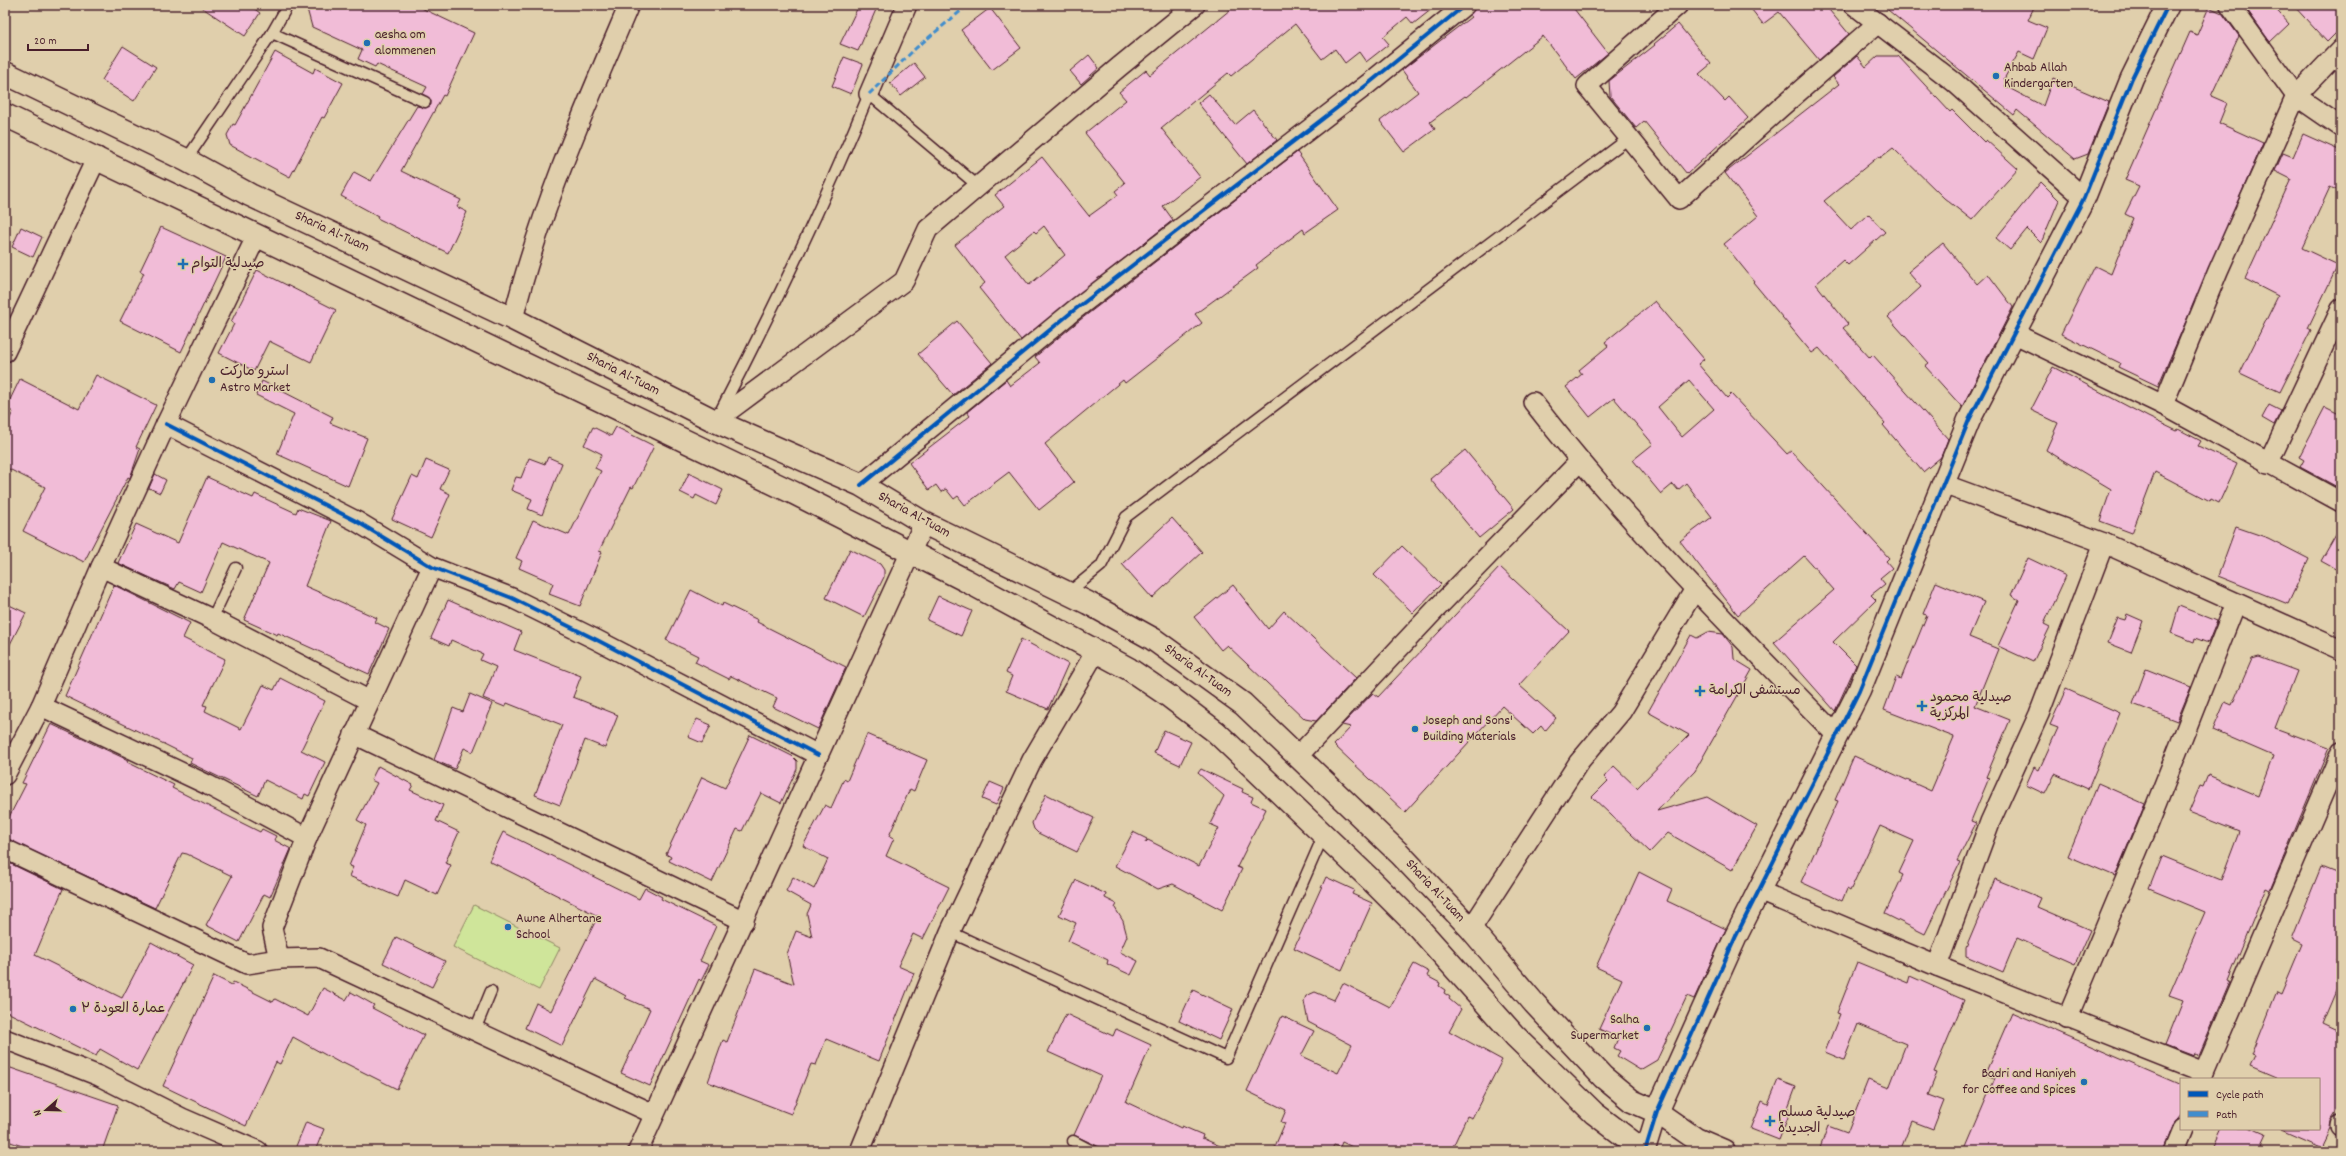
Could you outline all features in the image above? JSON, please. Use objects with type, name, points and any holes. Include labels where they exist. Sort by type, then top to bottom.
[{"type":"main road","points":[[1657,1112],[1759,891],[1859,691],[1969,420],[2015,334],[2084,198],[2132,78],[2168,5]]},
{"type":"main road","name":"Sharia Al-Tuam","points":[[5,73],[186,160],[250,195],[514,319],[715,421],[861,485],[924,523],[1068,593],[1152,639],[1243,704],[1400,854],[1471,929],[1544,1014],[1603,1077],[1632,1101],[1657,1112],[1696,1139],[1724,1151]]},
{"type":"main road","points":[[5,115],[97,157],[794,493],[910,554],[965,580],[1096,651],[1170,697],[1216,732],[1324,834],[1418,927],[1515,1036],[1594,1113],[1645,1151]]},
{"type":"street","points":[[514,319],[526,267],[566,155],[629,5]]},
{"type":"street","points":[[869,94],[908,5]]},
{"type":"street","points":[[715,421],[904,281],[928,229],[1195,5]]},
{"type":"street","points":[[861,485],[1073,311],[1362,89],[1465,5]]},
{"type":"street","points":[[1678,5],[1587,86],[1679,199],[1780,108],[1878,23]]},
{"type":"street","points":[[1854,5],[1954,82],[2084,198]]},
{"type":"street","points":[[2230,5],[2296,96],[2341,127]]},
{"type":"street","points":[[2162,404],[2218,271],[2296,96],[2341,49]]},
{"type":"street","points":[[5,352],[97,157]]},
{"type":"street","points":[[5,775],[42,706],[101,567],[166,424],[257,235]]},
{"type":"street","points":[[2268,464],[2338,321]]},
{"type":"street","points":[[2015,334],[2162,404],[2268,464],[2341,502]]},
{"type":"street","points":[[1533,402],[1579,462],[1658,552],[1837,736]]},
{"type":"street","points":[[166,424],[356,521],[432,567],[512,598],[590,636],[818,755]]},
{"type":"street","points":[[1298,756],[1436,609],[1579,462]]},
{"type":"street","points":[[1943,484],[2104,543],[2341,650]]},
{"type":"street","points":[[638,1151],[924,523]]},
{"type":"street","points":[[1937,966],[1990,822],[2039,714],[2104,543]]},
{"type":"street","points":[[101,567],[212,620],[370,701]]},
{"type":"street","points":[[279,959],[272,928],[307,838],[432,567]]},
{"type":"street","points":[[1471,929],[1578,762],[1621,712],[1695,589]]},
{"type":"street","points":[[2067,1019],[2147,828],[2236,602]]},
{"type":"street","points":[[860,1151],[950,932],[1032,760],[1096,651]]},
{"type":"street","points":[[42,706],[208,785],[307,838]]},
{"type":"street","points":[[354,734],[744,921]]},
{"type":"street","points":[[1759,891],[2203,1076],[2341,752]]},
{"type":"street","points":[[5,849],[247,964],[279,959],[319,958],[654,1114]]},
{"type":"street","points":[[5,1039],[99,1076],[182,1118],[258,1151]]},
{"type":"street","points":[[1645,1151],[1657,1112]]},
{"type":"street","points":[[2173,1151],[2182,1130]]},
{"type":"lane","points":[[186,160],[272,33],[288,5]]},
{"type":"lane","points":[[272,33],[425,102]]},
{"type":"lane","points":[[715,421],[771,314],[837,171],[869,94],[978,186]]},
{"type":"lane","points":[[1068,593],[1101,566],[1126,517],[1629,138]]},
{"type":"lane","points":[[212,620],[236,568]]},
{"type":"lane","points":[[950,932],[1226,1058],[1324,834]]},
{"type":"lane","points":[[475,1030],[491,991]]},
{"type":"lane","points":[[1073,1141],[1092,1151]]},
{"type":"green space","points":[[474,905],[560,948],[539,990],[453,947]]},
{"type":"building","points":[[198,5],[249,5],[260,13],[245,36]]},
{"type":"building","points":[[306,5],[415,5],[474,33],[445,96],[443,95],[401,171],[461,200],[457,207],[467,212],[448,253],[377,218],[378,216],[341,196],[354,172],[371,181],[417,106],[426,108],[431,105],[431,101],[423,94],[427,87],[377,64],[375,67],[358,59],[362,50],[312,27]]},
{"type":"building","points":[[859,5],[878,5],[858,51],[840,44]]},
{"type":"building","points":[[1236,5],[1437,5],[1413,24],[1407,17],[1383,37],[1389,44],[1366,62],[1359,52],[1345,63],[1335,49],[1322,59],[1295,24],[1231,76],[1228,73],[1161,128],[1200,177],[1163,206],[1173,220],[1021,340],[979,288],[985,283],[955,245],[1004,206],[995,195],[1042,157],[1089,216],[1118,195],[1115,191],[1125,183],[1085,133],[1126,100],[1119,92],[1146,70],[1150,75]],"holes":[[[1044,226],[1065,255],[1029,285],[1005,255],[1034,231],[1036,233]]]},
{"type":"building","points":[[1476,5],[1571,5],[1608,53],[1576,79],[1543,36],[1466,97],[1465,96],[1430,122],[1435,129],[1404,152],[1380,121],[1418,92],[1402,70],[1471,17],[1470,15]]},
{"type":"building","points":[[1748,5],[1825,5],[1849,34],[1819,60],[1779,12],[1763,24]]},
{"type":"building","name":"Ahbab Allah Kindergarten","points":[[1882,5],[2035,5],[2028,20],[2047,28],[2034,59],[2019,52],[2004,79],[2008,82],[2005,86],[2043,106],[2053,78],[2109,102],[2088,154],[2075,159],[2017,110],[2014,115]]},
{"type":"building","points":[[2255,5],[2272,5],[2289,24],[2270,42],[2248,11]]},
{"type":"building","points":[[2293,5],[2341,5],[2341,28],[2327,42]]},
{"type":"building","points":[[2209,7],[2222,13],[2239,36],[2211,96],[2227,103],[2219,123],[2263,143],[2158,386],[2118,367],[2120,363],[2061,334],[2095,266],[2111,274],[2133,218],[2125,214],[2139,186],[2125,180],[2190,32],[2197,35]]},
{"type":"building","points":[[990,8],[1021,48],[992,70],[961,30]]},
{"type":"building","points":[[1678,24],[1711,64],[1699,74],[1725,101],[1729,97],[1748,118],[1687,174],[1644,121],[1636,128],[1610,96],[1609,81],[1655,45],[1654,44]]},
{"type":"building","points":[[123,46],[156,67],[134,101],[102,80]]},
{"type":"building","points":[[275,52],[313,73],[315,68],[343,83],[324,118],[322,117],[290,177],[230,145],[227,135],[233,124],[235,125]]},
{"type":"building","points":[[1089,55],[1099,68],[1081,84],[1070,71]]},
{"type":"building","points":[[1857,56],[1866,67],[1878,56],[1898,56],[1950,112],[1952,110],[1984,142],[1986,140],[2018,169],[1972,220],[1944,198],[1893,148],[1880,158],[1879,156],[1824,201],[1851,230],[1868,214],[1885,232],[1848,265],[1843,260],[1816,284],[1848,324],[1843,328],[1870,358],[1873,355],[1948,439],[1941,457],[1923,472],[1883,425],[1885,423],[1819,348],[1812,353],[1753,282],[1754,281],[1724,244],[1758,216],[1725,173],[1839,84],[1833,77]]},
{"type":"building","points":[[844,57],[863,64],[851,94],[832,86]]},
{"type":"building","points":[[914,63],[925,77],[901,96],[890,83]]},
{"type":"building","points":[[1209,94],[1235,125],[1253,110],[1277,140],[1247,164],[1198,103]]},
{"type":"building","points":[[2303,134],[2341,151],[2341,192],[2330,187],[2302,248],[2338,265],[2308,328],[2311,330],[2280,392],[2240,373],[2278,296],[2245,279],[2291,179],[2275,171],[2283,153],[2293,157]]},
{"type":"building","points":[[1297,152],[1338,210],[1305,233],[1303,229],[1256,265],[1258,268],[1195,314],[1202,323],[1125,383],[1123,380],[1045,444],[1074,482],[1039,510],[1009,472],[965,505],[958,496],[954,499],[946,489],[941,492],[936,485],[929,490],[909,463],[970,416],[967,412],[1006,380],[1010,386],[1040,363],[1035,357],[1080,320]]},
{"type":"building","points":[[2041,182],[2059,200],[2041,243],[2027,229],[2010,250],[1996,238]]},
{"type":"building","points":[[21,227],[42,237],[33,257],[12,247]]},
{"type":"building","points":[[161,227],[226,257],[181,352],[120,321],[144,273],[140,271]]},
{"type":"building","points":[[1943,243],[1977,284],[1988,274],[2013,307],[1962,407],[1925,366],[1929,363],[1888,317],[1921,287],[1908,272]]},
{"type":"building","points":[[257,270],[336,310],[311,362],[269,341],[254,371],[219,353],[234,324],[231,322]]},
{"type":"building","points":[[1655,301],[1704,359],[1698,364],[1727,398],[1731,394],[1787,454],[1791,451],[1889,558],[1886,561],[1892,568],[1880,578],[1885,584],[1871,595],[1876,600],[1833,642],[1856,665],[1835,711],[1774,642],[1834,590],[1804,556],[1738,615],[1680,541],[1712,517],[1686,483],[1678,490],[1673,484],[1661,494],[1633,460],[1653,444],[1614,398],[1590,417],[1566,387],[1582,374],[1579,370],[1608,346],[1605,342]],"holes":[[[1689,380],[1714,409],[1682,437],[1658,407]]]},
{"type":"building","points":[[957,321],[992,363],[953,395],[918,354]]},
{"type":"building","points":[[2053,367],[2148,417],[2177,431],[2178,429],[2201,441],[2198,446],[2237,464],[2219,503],[2211,499],[2210,501],[2155,472],[2132,533],[2100,521],[2111,489],[2046,450],[2058,423],[2031,410]]},
{"type":"building","points":[[96,375],[156,405],[136,447],[140,449],[130,478],[128,477],[84,562],[23,531],[45,487],[5,467],[5,428],[13,412],[6,408],[20,379],[79,409]]},
{"type":"building","points":[[262,381],[333,417],[330,423],[367,438],[348,486],[277,454],[294,414],[256,395]]},
{"type":"building","points":[[2269,405],[2281,411],[2274,425],[2262,418]]},
{"type":"building","points":[[2325,407],[2341,415],[2341,489],[2300,467],[2304,460],[2299,457]]},
{"type":"building","points":[[593,427],[611,436],[616,427],[654,446],[633,488],[631,487],[599,551],[602,552],[580,606],[549,594],[553,583],[519,568],[522,561],[516,558],[533,520],[569,535],[601,471],[595,468],[602,454],[584,445]]},
{"type":"building","points":[[1465,450],[1514,509],[1479,538],[1430,479]]},
{"type":"building","points":[[548,457],[562,463],[542,515],[528,509],[532,499],[511,490],[516,477],[521,478],[529,458],[545,464]]},
{"type":"building","points":[[426,460],[449,470],[440,489],[450,494],[431,537],[392,519],[412,476],[418,479]]},
{"type":"building","points":[[689,473],[723,490],[716,505],[696,495],[694,499],[680,492]]},
{"type":"building","points":[[155,474],[166,480],[160,493],[149,488]]},
{"type":"building","points":[[207,477],[253,498],[255,494],[296,513],[298,508],[331,521],[305,586],[377,618],[375,622],[389,629],[369,674],[278,633],[277,635],[244,620],[269,563],[223,542],[201,592],[179,582],[175,589],[118,563],[136,524],[178,543]]},
{"type":"building","points":[[1172,518],[1202,552],[1152,598],[1122,564]]},
{"type":"building","points":[[2341,526],[2341,572],[2321,561]]},
{"type":"building","points":[[2236,527],[2268,538],[2309,559],[2288,604],[2218,576]]},
{"type":"building","points":[[1402,546],[1441,584],[1413,613],[1374,575]]},
{"type":"building","points":[[850,549],[880,564],[884,570],[884,577],[864,617],[826,598]]},
{"type":"building","points":[[2028,558],[2066,576],[2044,624],[2050,627],[2033,662],[1998,646],[2019,600],[2011,595]]},
{"type":"building","points":[[1500,567],[1569,631],[1519,685],[1556,718],[1545,731],[1541,726],[1533,734],[1502,706],[1405,812],[1334,745],[1351,727],[1342,725],[1373,693],[1378,697]]},
{"type":"building","points":[[1936,582],[1984,602],[1969,637],[1998,649],[1975,706],[2010,720],[1986,777],[1989,778],[1971,821],[1976,823],[1957,861],[1960,862],[1925,934],[1885,914],[1903,875],[1899,873],[1914,841],[1880,826],[1850,891],[1847,889],[1842,901],[1801,882],[1838,801],[1835,800],[1854,756],[1931,791],[1954,737],[1884,710],[1896,677],[1901,679],[1927,615],[1923,614]]},
{"type":"building","points":[[114,585],[190,623],[183,638],[225,659],[203,705],[207,706],[205,711],[241,729],[263,685],[274,690],[280,678],[325,701],[301,750],[325,762],[309,796],[305,794],[303,799],[265,780],[258,796],[190,763],[192,758],[65,696]]},
{"type":"building","points":[[1233,585],[1268,629],[1284,611],[1356,678],[1316,721],[1305,719],[1227,645],[1221,650],[1194,617]]},
{"type":"building","points":[[691,590],[722,606],[723,603],[758,620],[757,622],[846,667],[818,729],[773,707],[777,698],[731,676],[729,679],[695,662],[698,656],[666,640]]},
{"type":"building","points":[[938,596],[972,611],[961,636],[927,620]]},
{"type":"building","points":[[448,600],[521,632],[514,650],[581,676],[573,697],[618,715],[605,748],[585,740],[560,805],[535,795],[562,725],[507,703],[505,707],[483,698],[496,667],[480,660],[483,654],[451,640],[449,646],[431,638]]},
{"type":"building","points":[[5,603],[26,613],[5,654]]},
{"type":"building","points":[[2179,606],[2217,621],[2208,643],[2195,638],[2194,642],[2171,633]]},
{"type":"building","points":[[2127,614],[2143,621],[2131,652],[2108,643],[2118,618],[2125,620]]},
{"type":"building","points":[[1708,632],[1723,634],[1733,647],[1734,659],[1752,670],[1695,771],[1657,811],[1707,797],[1757,826],[1732,870],[1668,833],[1650,852],[1592,797],[1608,781],[1604,777],[1614,766],[1637,788],[1689,735],[1648,712],[1691,635],[1697,638]]},
{"type":"building","points":[[1021,639],[1068,664],[1048,709],[1006,691],[1012,676],[1006,673]]},
{"type":"building","points":[[2259,657],[2297,671],[2275,728],[2329,748],[2270,890],[2266,888],[2228,981],[2230,982],[2199,1055],[2195,1053],[2194,1056],[2165,1045],[2183,1000],[2169,995],[2205,912],[2149,889],[2162,856],[2221,880],[2239,832],[2189,812],[2200,786],[2203,787],[2208,775],[2258,796],[2273,756],[2213,730],[2225,702],[2232,705],[2252,659]]},
{"type":"building","points":[[2146,669],[2191,687],[2177,721],[2133,704]]},
{"type":"building","points":[[2066,689],[2120,713],[2088,789],[2055,774],[2045,794],[2026,785],[2034,767],[2039,770],[2058,728],[2050,725]]},
{"type":"building","points":[[470,694],[493,704],[473,752],[464,748],[455,769],[434,760],[453,708],[463,712]]},
{"type":"building","points":[[697,719],[711,725],[702,743],[688,737]]},
{"type":"building","points":[[51,724],[128,760],[127,762],[174,785],[172,788],[260,832],[262,829],[276,836],[274,840],[291,849],[270,897],[264,894],[239,942],[206,925],[232,876],[187,854],[182,853],[155,908],[5,838],[5,825],[26,784],[22,783]]},
{"type":"building","points":[[1164,730],[1191,742],[1180,765],[1154,753]]},
{"type":"building","points":[[867,734],[927,760],[914,791],[910,789],[889,836],[894,838],[886,856],[949,887],[923,939],[913,934],[898,966],[914,973],[879,1061],[826,1039],[816,1065],[811,1064],[791,1114],[708,1082],[723,1040],[727,1042],[755,969],[794,984],[787,954],[796,931],[812,937],[807,914],[811,905],[786,891],[793,877],[814,889],[828,859],[803,846],[825,805],[831,808],[844,779],[847,781]]},
{"type":"building","points":[[750,735],[792,756],[797,761],[797,769],[781,803],[761,793],[742,831],[737,829],[712,882],[669,861],[671,857],[666,854],[702,777],[725,788]]},
{"type":"building","points":[[378,766],[413,785],[410,790],[443,805],[436,821],[459,832],[445,863],[451,865],[437,895],[405,880],[398,897],[349,876],[353,867],[349,866],[366,825],[357,820],[377,783],[371,780]]},
{"type":"building","points":[[1201,769],[1243,789],[1242,792],[1253,797],[1251,802],[1266,809],[1237,867],[1242,869],[1222,910],[1173,884],[1158,889],[1115,866],[1133,832],[1147,839],[1145,843],[1148,840],[1199,866],[1219,828],[1210,824],[1224,796],[1198,773]]},
{"type":"building","points":[[990,782],[1004,788],[996,805],[982,799]]},
{"type":"building","points":[[2098,783],[2145,804],[2115,876],[2068,856]]},
{"type":"building","points":[[1046,794],[1094,818],[1077,852],[1038,833],[1034,829],[1032,823]]},
{"type":"building","points":[[503,832],[639,899],[645,888],[662,897],[661,899],[716,926],[700,961],[709,965],[701,981],[699,979],[650,1086],[621,1073],[650,1009],[625,998],[626,996],[595,979],[562,1046],[525,1028],[536,1003],[551,1011],[598,916],[489,861]]},
{"type":"building","points":[[5,861],[63,889],[35,955],[122,998],[151,942],[193,965],[137,1070],[100,1049],[96,1056],[5,1011]]},
{"type":"building","points":[[2321,867],[2341,875],[2341,948],[2336,960],[2341,963],[2341,979],[2322,1024],[2341,1033],[2341,1104],[2331,1120],[2330,1128],[2319,1151],[2319,1146],[2282,1130],[2320,1130],[2320,1078],[2276,1078],[2250,1067],[2255,1056],[2252,1055],[2277,992],[2281,994],[2302,944],[2292,939]]},
{"type":"building","points":[[1639,872],[1672,889],[1667,901],[1726,929],[1694,999],[1687,996],[1657,1060],[1640,1070],[1617,1056],[1620,1051],[1614,1048],[1618,1038],[1599,1029],[1622,979],[1596,967]]},
{"type":"building","points":[[1326,877],[1354,890],[1352,894],[1372,903],[1342,970],[1294,948]]},
{"type":"building","points":[[1995,879],[2041,898],[2037,907],[2090,930],[2075,964],[2017,938],[2003,972],[1966,956],[1966,948]]},
{"type":"building","points":[[1076,880],[1106,894],[1105,898],[1117,904],[1115,908],[1123,921],[1127,936],[1120,952],[1138,961],[1131,975],[1107,964],[1108,960],[1068,941],[1076,923],[1059,915]]},
{"type":"building","points":[[396,937],[445,961],[432,987],[383,963]]},
{"type":"building","points":[[1857,962],[1908,983],[1910,976],[1964,1000],[1934,1072],[1937,1073],[1928,1095],[1944,1101],[1933,1129],[1912,1121],[1900,1151],[1819,1151],[1828,1126],[1847,1133],[1868,1080],[1889,1088],[1906,1044],[1858,1024],[1844,1060],[1825,1052],[1840,1014],[1837,1013]]},
{"type":"building","points":[[1414,964],[1429,972],[1427,976],[1440,983],[1439,986],[1445,990],[1444,993],[1461,1009],[1449,1031],[1502,1060],[1472,1118],[1467,1116],[1451,1151],[1361,1151],[1342,1142],[1340,1147],[1334,1145],[1331,1151],[1273,1151],[1285,1123],[1281,1122],[1286,1110],[1247,1091],[1282,1016],[1314,1031],[1301,1056],[1338,1073],[1352,1045],[1308,1022],[1304,1001],[1306,996],[1315,992],[1334,1000],[1343,983],[1390,1007]]},
{"type":"building","points":[[214,976],[232,985],[233,982],[273,1002],[275,999],[308,1016],[323,988],[346,1000],[351,992],[374,1005],[372,1008],[424,1035],[397,1089],[343,1062],[342,1064],[293,1037],[280,1064],[276,1062],[246,1126],[163,1086]]},
{"type":"building","points":[[1193,990],[1233,1009],[1219,1040],[1179,1021]]},
{"type":"building","name":"Badri and Haniyeh for Coffee and Spices","points":[[2012,1012],[2180,1085],[2180,1115],[2172,1125],[2162,1151],[1964,1151],[1995,1078],[1985,1074]]},
{"type":"building","points":[[1066,1014],[1113,1036],[1116,1029],[1151,1045],[1126,1102],[1181,1128],[1182,1126],[1203,1135],[1202,1138],[1231,1151],[1108,1151],[1074,1135],[1101,1076],[1048,1052]]},
{"type":"building","points":[[5,1066],[118,1105],[102,1151],[36,1151],[5,1140]]},
{"type":"building","name":"صيدلية مسلم الجديدة","points":[[1778,1080],[1796,1087],[1787,1111],[1790,1112],[1779,1140],[1751,1129],[1762,1101],[1768,1104]]},
{"type":"building","points":[[306,1122],[324,1129],[315,1151],[294,1151]]},
{"type":"building","points":[[2222,1130],[2250,1130],[2264,1136],[2257,1151],[2212,1151]]},
{"type":"marked path","points":[[869,94],[916,48],[968,5]]},
{"type":"cycle path","points":[[861,485],[1073,311],[1368,84],[1465,5]]},
{"type":"cycle path","points":[[1645,1151],[1657,1112],[1736,936],[1859,691],[1969,420],[2084,198],[2132,78],[2168,5]]},
{"type":"cycle path","points":[[166,424],[356,521],[432,567],[512,598],[597,640],[818,755]]},
{"type":"place","name":"aesha om alommenen","points":[[367,43]]},
{"type":"place","name":"Ahbab Allah Kindergarten","points":[[1996,76]]},
{"type":"place","name":"صيدلية التوام","points":[[183,264]]},
{"type":"place","name":"استرو ماركت Astro Market","points":[[212,380]]},
{"type":"place","name":"مستشفى الكرامة","points":[[1700,691]]},
{"type":"place","name":"صيدلية محمود المركزية","points":[[1922,706]]},
{"type":"place","name":"Joseph and Sons' Building Materials","points":[[1415,729]]},
{"type":"place","name":"Awne Alhertane School","points":[[508,927]]},
{"type":"place","name":"عمارة العودة ٣","points":[[73,1009]]},
{"type":"place","name":"Salha Supermarket","points":[[1647,1028]]},
{"type":"place","name":"Badri and Haniyeh for Coffee and Spices","points":[[2084,1082]]},
{"type":"place","name":"صيدلية مسلم الجديدة","points":[[1770,1121]]}]
